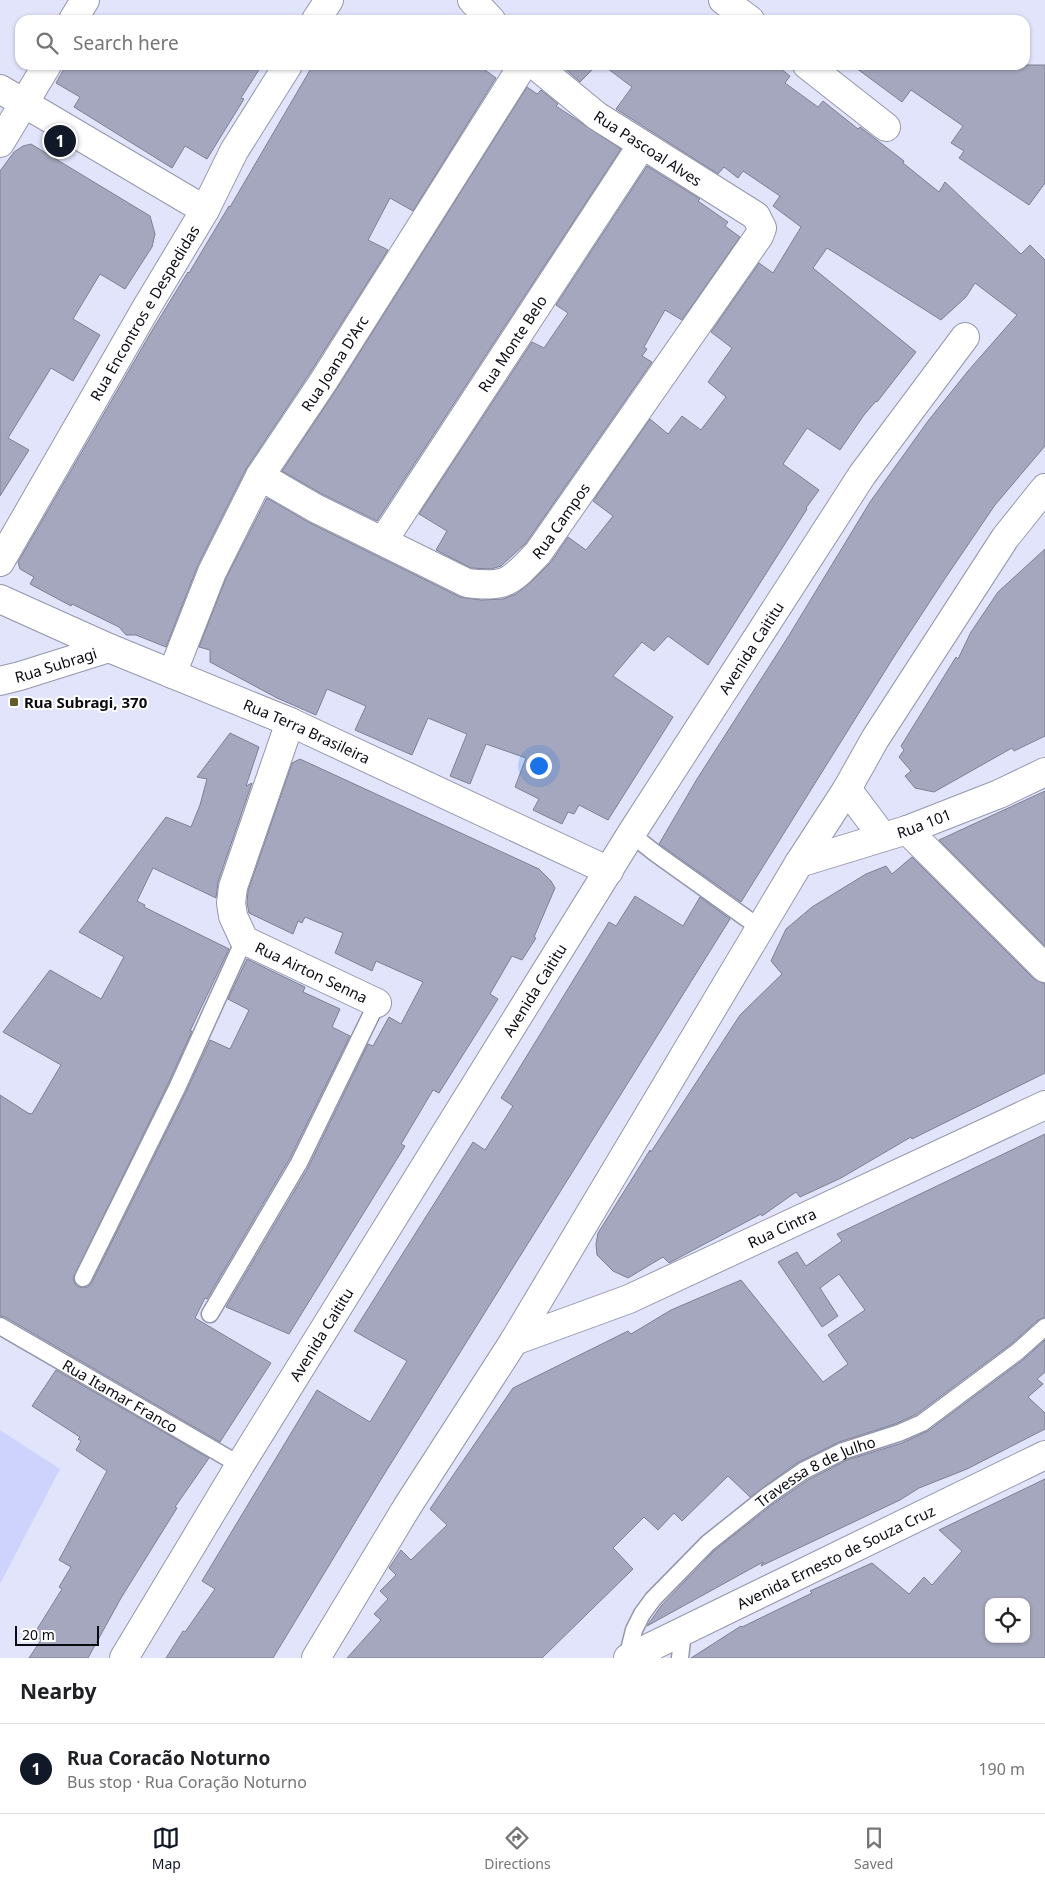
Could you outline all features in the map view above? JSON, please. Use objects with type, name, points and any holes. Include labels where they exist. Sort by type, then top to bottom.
[{"type":"street","points":[[76,15],[85,0]]},
{"type":"street","points":[[319,15],[329,0]]},
{"type":"street","points":[[472,0],[486,15]]},
{"type":"street","points":[[723,0],[743,15]]},
{"type":"street","points":[[0,143],[44,70]]},
{"type":"street","name":"Rua Encontros e Despedidas","points":[[0,562],[144,310],[205,210],[234,151],[285,70]]},
{"type":"street","name":"Rua Joana D'Arc","points":[[172,674],[212,572],[260,476],[323,382],[520,70]]},
{"type":"street","name":"Rua Pascoal Alves","points":[[540,70],[597,116],[756,216],[762,228]]},
{"type":"street","points":[[813,70],[886,126]]},
{"type":"street","points":[[0,89],[205,210]]},
{"type":"street","name":"Rua Monte Belo","points":[[383,541],[642,145]]},
{"type":"street","name":"Rua Campos","points":[[260,476],[315,508],[467,583],[498,584],[513,579],[538,553],[759,236],[762,228]]},
{"type":"street","name":"Avenida Caititu","points":[[124,1658],[240,1465],[631,834],[862,475],[965,337]]},
{"type":"street","points":[[316,1658],[407,1507],[514,1341],[799,863],[847,789],[875,740],[1000,546],[1045,488]]},
{"type":"street","name":"Rua Terra Brasileira","points":[[0,599],[109,648],[290,722],[609,871]]},
{"type":"street","name":"Rua Subragi","points":[[0,681],[109,648]]},
{"type":"street","name":"Rua Airton Senna","points":[[290,722],[233,887],[231,903],[233,916],[244,940],[377,1003]]},
{"type":"street","name":"Rua 101","points":[[799,863],[895,834],[999,794],[1045,772]]},
{"type":"street","points":[[847,789],[1045,968]]},
{"type":"street","name":"Rua Cintra","points":[[514,1341],[629,1299],[1045,1105]]},
{"type":"street","name":"Avenida Ernesto de Souza Cruz","points":[[627,1658],[1045,1455]]},
{"type":"lane","points":[[631,834],[760,928]]},
{"type":"lane","points":[[82,1278],[177,1088],[244,940]]},
{"type":"lane","name":"Rua Airton Senna","points":[[210,1314],[299,1163],[377,1003]]},
{"type":"lane","name":"Rua Itamar Franco","points":[[0,1326],[240,1465]]},
{"type":"lane","name":"Travessa 8 de Julho","points":[[627,1658],[634,1630],[642,1614],[653,1599],[715,1537],[767,1496],[803,1471],[843,1451],[899,1433],[922,1423],[1017,1352],[1045,1327]]},
{"type":"lane","points":[[680,1658],[683,1631]]},
{"type":"shaded area","points":[[0,1430],[60,1469],[0,1584]]},
{"type":"building","points":[[1030,65],[1045,65],[1045,183],[1029,205],[959,158],[964,151],[951,143],[963,126],[911,90],[902,102],[859,70],[1030,70]]},
{"type":"building","points":[[63,70],[259,70],[241,98],[244,99],[207,159],[185,146],[172,168],[74,107],[80,97],[56,83]]},
{"type":"building","points":[[310,70],[485,70],[496,78],[413,211],[390,198],[368,240],[388,250],[246,469],[198,565],[166,647],[136,635],[126,635],[119,627],[72,604],[71,606],[30,584],[34,577],[20,569],[18,562],[153,329],[230,207]]},
{"type":"building","points":[[566,70],[592,70],[580,82]]},
{"type":"building","points":[[610,70],[782,70],[790,76],[785,83],[818,107],[823,101],[858,129],[860,127],[904,161],[903,163],[939,192],[945,182],[1021,254],[1030,245],[1045,260],[1045,446],[995,505],[944,580],[741,902],[659,844],[697,779],[788,637],[870,502],[928,421],[968,371],[1017,315],[975,283],[966,297],[941,320],[827,248],[813,268],[916,352],[877,402],[864,415],[840,450],[807,428],[783,464],[819,490],[708,665],[668,636],[654,651],[642,642],[613,676],[673,717],[608,820],[579,805],[574,814],[568,812],[562,824],[533,810],[539,799],[515,787],[526,758],[486,744],[470,784],[450,776],[467,734],[428,718],[412,755],[355,730],[366,706],[327,689],[316,715],[277,698],[210,662],[210,650],[199,647],[226,578],[267,498],[308,522],[460,597],[481,600],[503,599],[516,594],[532,581],[551,562],[568,537],[586,550],[613,516],[593,501],[650,419],[668,434],[682,416],[701,430],[726,397],[708,382],[732,348],[711,332],[759,263],[773,273],[801,227],[773,206],[780,196],[743,171],[738,178],[724,167],[718,174],[616,109],[632,87]]},
{"type":"building","points":[[527,87],[537,94],[541,90],[558,104],[556,106],[621,149],[377,521],[322,494],[282,471],[336,390]]},
{"type":"building","points":[[31,144],[150,216],[155,234],[152,247],[125,289],[100,274],[73,319],[100,335],[73,381],[51,368],[8,438],[29,450],[0,496],[0,171],[14,152],[23,146]]},
{"type":"building","points":[[647,166],[700,199],[698,201],[728,222],[725,226],[740,237],[682,320],[665,310],[644,347],[647,349],[642,356],[652,362],[526,543],[501,566],[491,569],[471,568],[436,550],[447,531],[419,514],[532,342],[544,348],[568,313],[556,305]]},
{"type":"building","points":[[1045,549],[1045,736],[1014,751],[1012,748],[934,792],[915,788],[905,776],[911,771],[899,757],[904,750],[901,746],[956,657],[958,659],[971,632],[998,592]]},
{"type":"building","points":[[230,733],[259,747],[246,786],[252,783],[218,882],[216,898],[153,868],[137,901],[145,905],[144,907],[229,949],[190,1031],[192,1031],[168,1084],[73,1278],[75,1284],[79,1287],[88,1287],[92,1282],[210,1040],[230,1049],[249,1010],[228,999],[247,959],[305,987],[303,992],[340,1009],[332,1027],[350,1036],[290,1158],[207,1299],[205,1298],[195,1318],[271,1363],[220,1442],[5,1317],[0,1316],[0,1095],[32,1114],[61,1065],[3,1032],[50,970],[101,999],[124,957],[79,932],[166,817],[191,827],[200,805],[207,779],[197,777]]},
{"type":"building","points":[[300,759],[539,869],[555,888],[534,937],[536,938],[522,960],[512,956],[490,994],[498,999],[439,1093],[433,1090],[401,1144],[405,1146],[289,1334],[226,1307],[308,1168],[368,1044],[373,1046],[389,1017],[401,1024],[423,982],[376,961],[372,971],[335,953],[343,933],[305,917],[302,923],[298,921],[293,934],[249,913],[247,903],[248,891],[292,763]]},
{"type":"building","points":[[1045,791],[1045,946],[939,840]]},
{"type":"building","points":[[912,857],[1034,979],[1045,984],[1045,1073],[912,1139],[911,1137],[841,1178],[800,1197],[796,1192],[762,1216],[761,1214],[669,1263],[663,1257],[628,1278],[613,1271],[597,1255],[598,1233],[650,1150],[651,1152],[740,1015],[782,974],[771,961],[786,929],[812,907],[866,874],[886,866],[892,874]]},
{"type":"building","points":[[635,896],[683,926],[700,897],[730,919],[380,1481],[273,1658],[166,1658],[183,1631],[185,1632],[215,1589],[202,1581],[317,1390],[370,1422],[407,1361],[354,1331],[473,1142],[485,1150],[513,1106],[501,1098],[609,922],[616,926]]},
{"type":"building","points":[[1045,1134],[1045,1317],[1038,1320],[1011,1344],[917,1414],[895,1424],[839,1442],[797,1463],[750,1497],[728,1476],[682,1521],[674,1513],[658,1530],[644,1517],[613,1548],[633,1569],[542,1658],[347,1658],[381,1620],[374,1614],[388,1599],[380,1591],[396,1575],[389,1568],[401,1550],[411,1560],[447,1525],[430,1509],[513,1388],[628,1331],[631,1334],[671,1310],[741,1280],[823,1382],[848,1364],[828,1335],[865,1310],[839,1274],[820,1288],[838,1316],[822,1327],[778,1262],[797,1252],[806,1266],[842,1241],[837,1234]]},
{"type":"building","points":[[1045,1340],[1045,1372],[1037,1379],[1043,1384],[1028,1397],[1045,1413],[1045,1429],[967,1469],[919,1488],[900,1500],[761,1566],[763,1562],[647,1626],[661,1606],[715,1550],[773,1504],[808,1480],[847,1460],[902,1443],[928,1431],[1023,1360]]},
{"type":"building","points":[[56,1370],[209,1458],[175,1507],[177,1508],[121,1598],[88,1658],[29,1658],[41,1640],[34,1634],[62,1589],[59,1587],[71,1567],[59,1560],[107,1471],[76,1450],[81,1441],[78,1439],[80,1437],[32,1406]]},
{"type":"building","points":[[1045,1479],[1045,1658],[691,1658],[741,1626],[812,1593],[810,1591],[872,1563],[909,1594],[924,1577],[932,1585],[962,1551],[939,1530]]},
{"type":"place","name":"Rua Coracão Noturno","points":[[60,141]]},
{"type":"place","name":"Rua Subragi, 370","points":[[14,702]]}]
